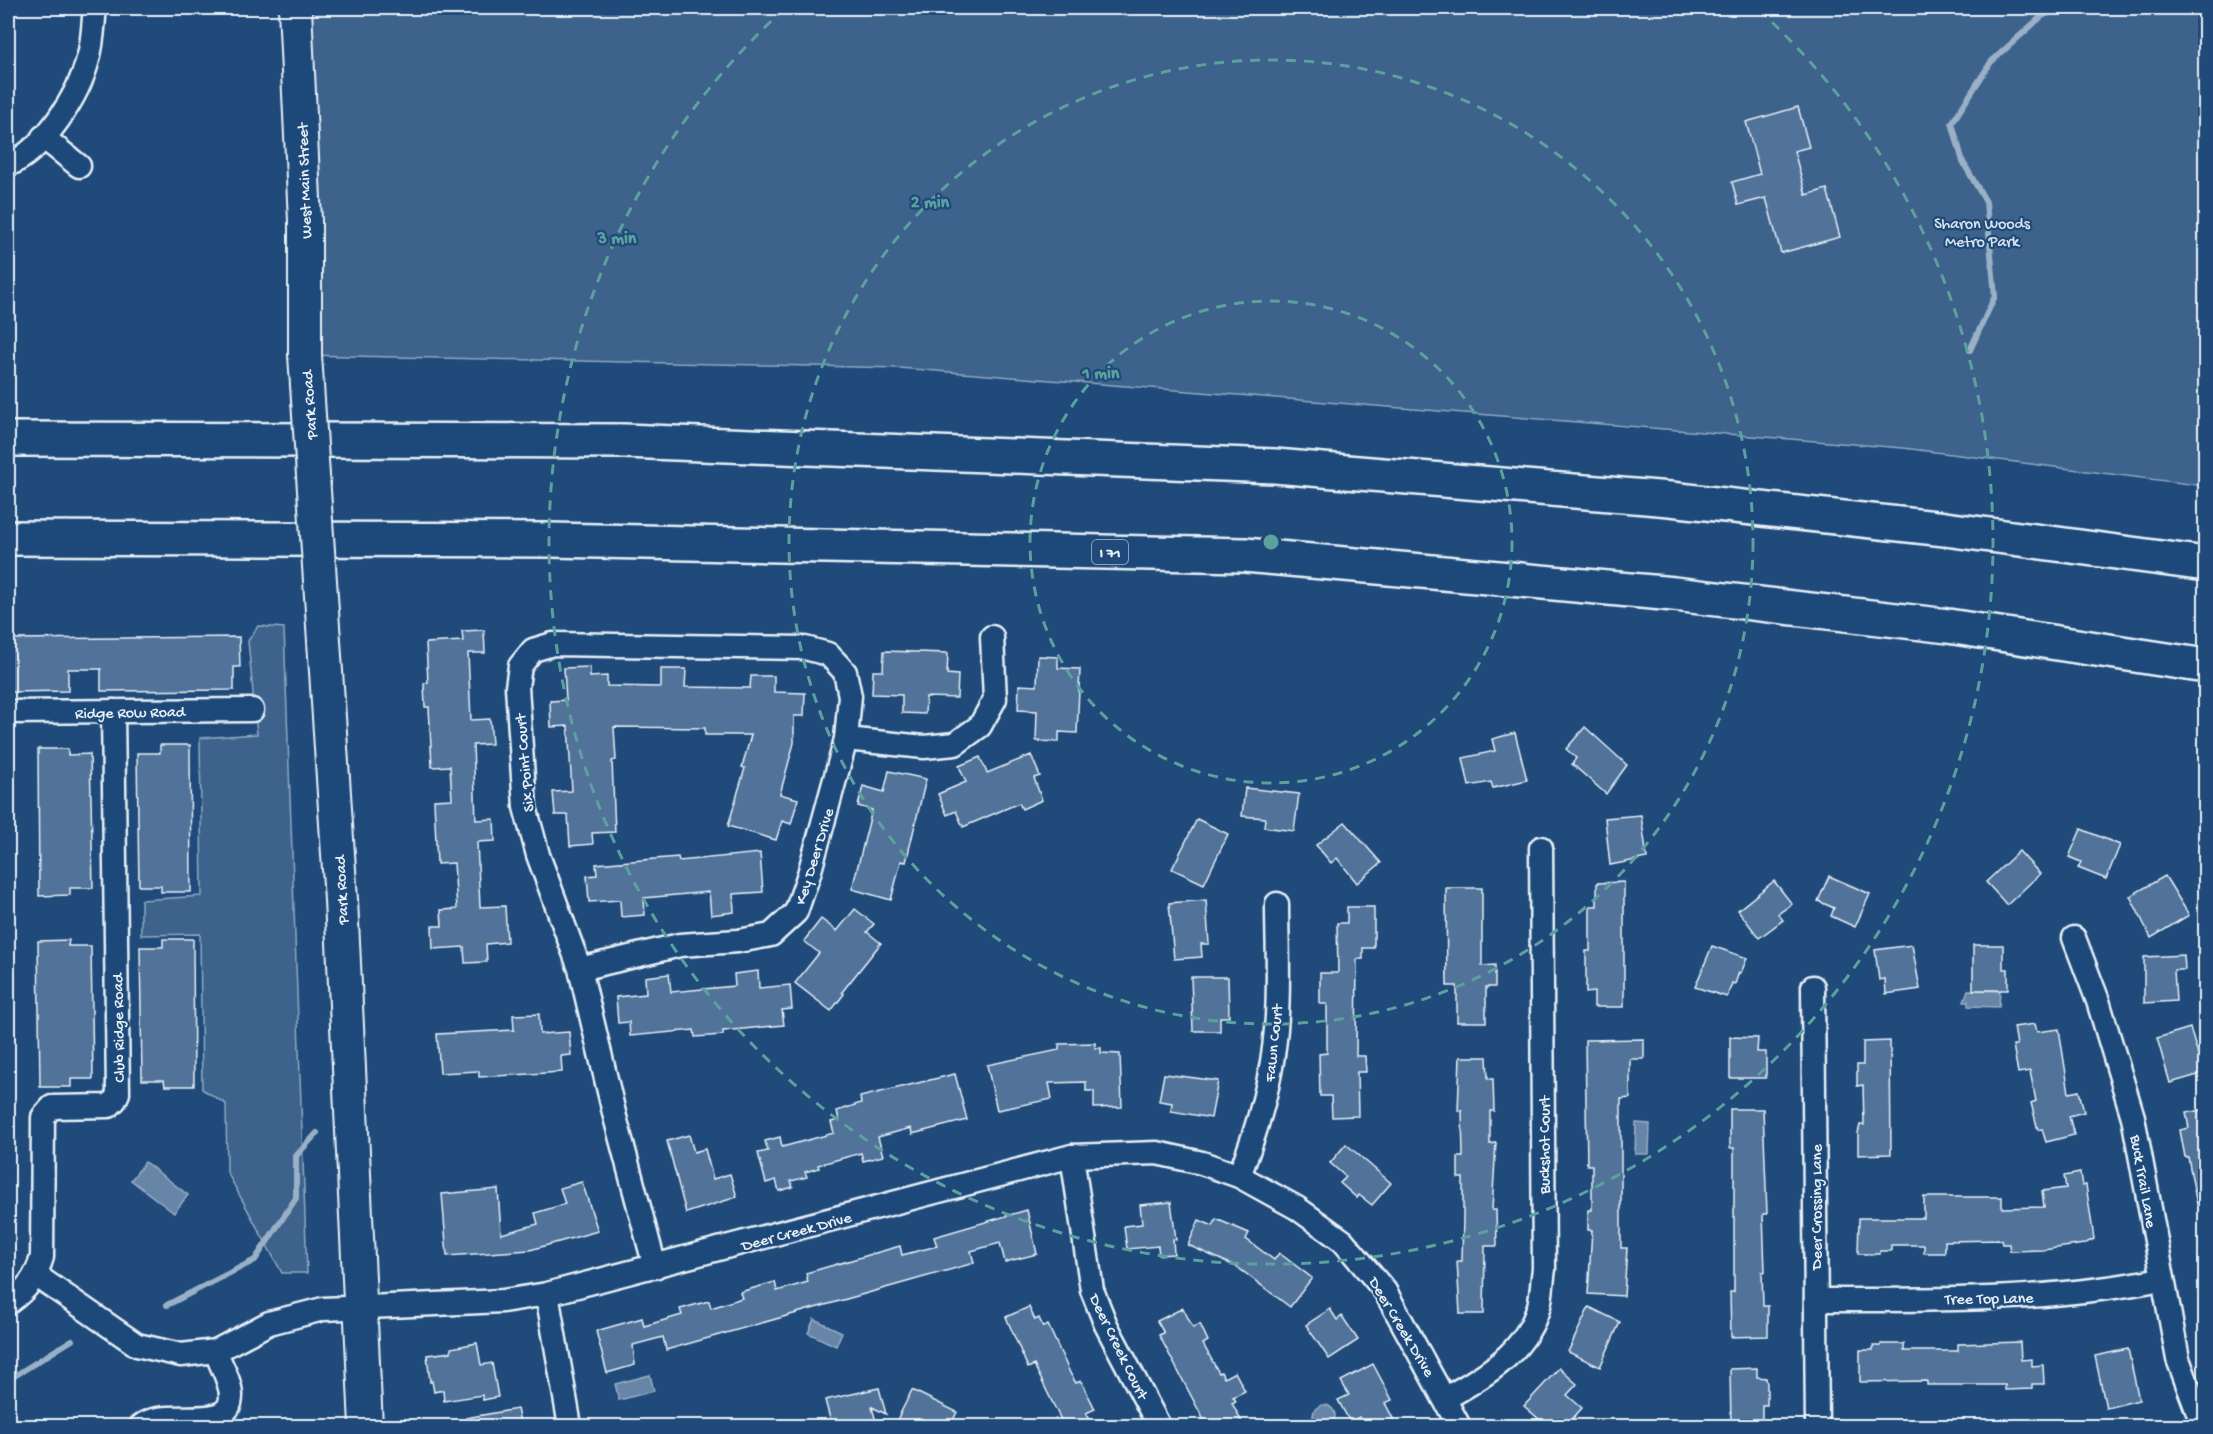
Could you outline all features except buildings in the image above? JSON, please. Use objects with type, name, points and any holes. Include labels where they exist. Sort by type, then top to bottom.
[{"type":"highway","points":[[8,439],[624,441],[1275,466],[1670,499],[1945,530],[2205,564]]},
{"type":"highway","name":"I 71","points":[[8,538],[551,540],[1245,555],[1674,594],[1947,626],[2205,666]]},
{"type":"main road","name":"West Main Street","points":[[295,8],[305,221],[305,355]]},
{"type":"main road","name":"Park Road","points":[[305,355],[324,641],[362,1306],[366,1426]]},
{"type":"street","points":[[8,165],[44,137],[73,97],[88,58],[94,8]]},
{"type":"street","points":[[44,137],[80,166]]},
{"type":"street","points":[[846,739],[924,747],[955,744],[980,726],[995,699],[992,637]]},
{"type":"street","name":"Six Point Court","points":[[655,1267],[615,1117],[580,969],[538,855],[525,807],[517,687],[520,666],[533,650],[553,644],[805,648],[828,654]]},
{"type":"street","name":"Key Deer Drive","points":[[580,969],[680,945],[738,941],[771,934],[796,912],[809,874],[846,739],[850,696],[845,672],[828,654]]},
{"type":"street","name":"Ridge Row Road","points":[[8,712],[252,710]]},
{"type":"street","name":"Club Ridge Road","points":[[37,1276],[42,1257],[44,1234],[43,1117],[52,1107],[109,1106],[118,1093],[113,711]]},
{"type":"street","name":"Buckshot Court","points":[[1446,1398],[1505,1360],[1529,1331],[1539,1305],[1544,1269],[1541,848]]},
{"type":"street","name":"Fawn Court","points":[[1239,1176],[1256,1134],[1269,1084],[1276,1028],[1277,904]]},
{"type":"street","name":"Buck Trail Lane","points":[[2074,938],[2098,1001],[2133,1116],[2161,1279],[2178,1359],[2203,1426]]},
{"type":"street","name":"Deer Crossing Lane","points":[[1814,987],[1817,1426]]},
{"type":"street","name":"Deer Creek Drive","points":[[37,1276],[137,1345],[181,1355],[216,1351],[269,1323],[323,1309],[503,1301],[547,1294],[1072,1156],[1157,1153],[1202,1163],[1239,1176],[1297,1208],[1343,1241],[1385,1291],[1460,1426]]},
{"type":"street","name":"Deer Creek Court","points":[[1072,1156],[1092,1290],[1106,1325],[1159,1426]]},
{"type":"street","points":[[8,1303],[25,1291],[37,1276]]},
{"type":"street","name":"Tree Top Lane","points":[[1816,1300],[2039,1296],[2118,1287],[2161,1279]]},
{"type":"street","points":[[547,1294],[570,1426]]},
{"type":"street","points":[[141,1426],[161,1419],[203,1424],[216,1420],[228,1411],[231,1397],[230,1387],[216,1351]]},
{"type":"green space","name":"Sharon Woods Metro Park","points":[[295,8],[2205,8],[2205,486],[1903,448],[899,368],[305,355]]},
{"type":"green space","points":[[258,626],[284,628],[307,1273],[282,1273],[227,1172],[226,1104],[202,1089],[200,934],[141,935],[141,900],[202,896],[200,738],[257,734],[248,641]]},
{"type":"shaded area","points":[[1968,990],[2000,991],[1999,1007],[1968,1006],[1968,1001],[1964,1001]]},
{"type":"shaded area","points":[[1636,1123],[1650,1124],[1649,1154],[1635,1154]]},
{"type":"shaded area","points":[[145,1162],[188,1195],[174,1213],[131,1180]]},
{"type":"shaded area","points":[[814,1319],[842,1332],[836,1346],[808,1333]]},
{"type":"shaded area","points":[[650,1375],[654,1391],[619,1400],[615,1384]]},
{"type":"shaded area","points":[[1324,1405],[1332,1408],[1335,1416],[1332,1424],[1324,1427],[1316,1424],[1313,1416],[1316,1408]]},
{"type":"waterway","points":[[1970,350],[1995,296],[1986,202],[1963,162],[1952,123],[1991,62],[2042,16],[2059,8]]},
{"type":"waterway","points":[[167,1305],[255,1260],[296,1198],[296,1156],[317,1133]]},
{"type":"waterway","points":[[8,1380],[72,1340]]}]
